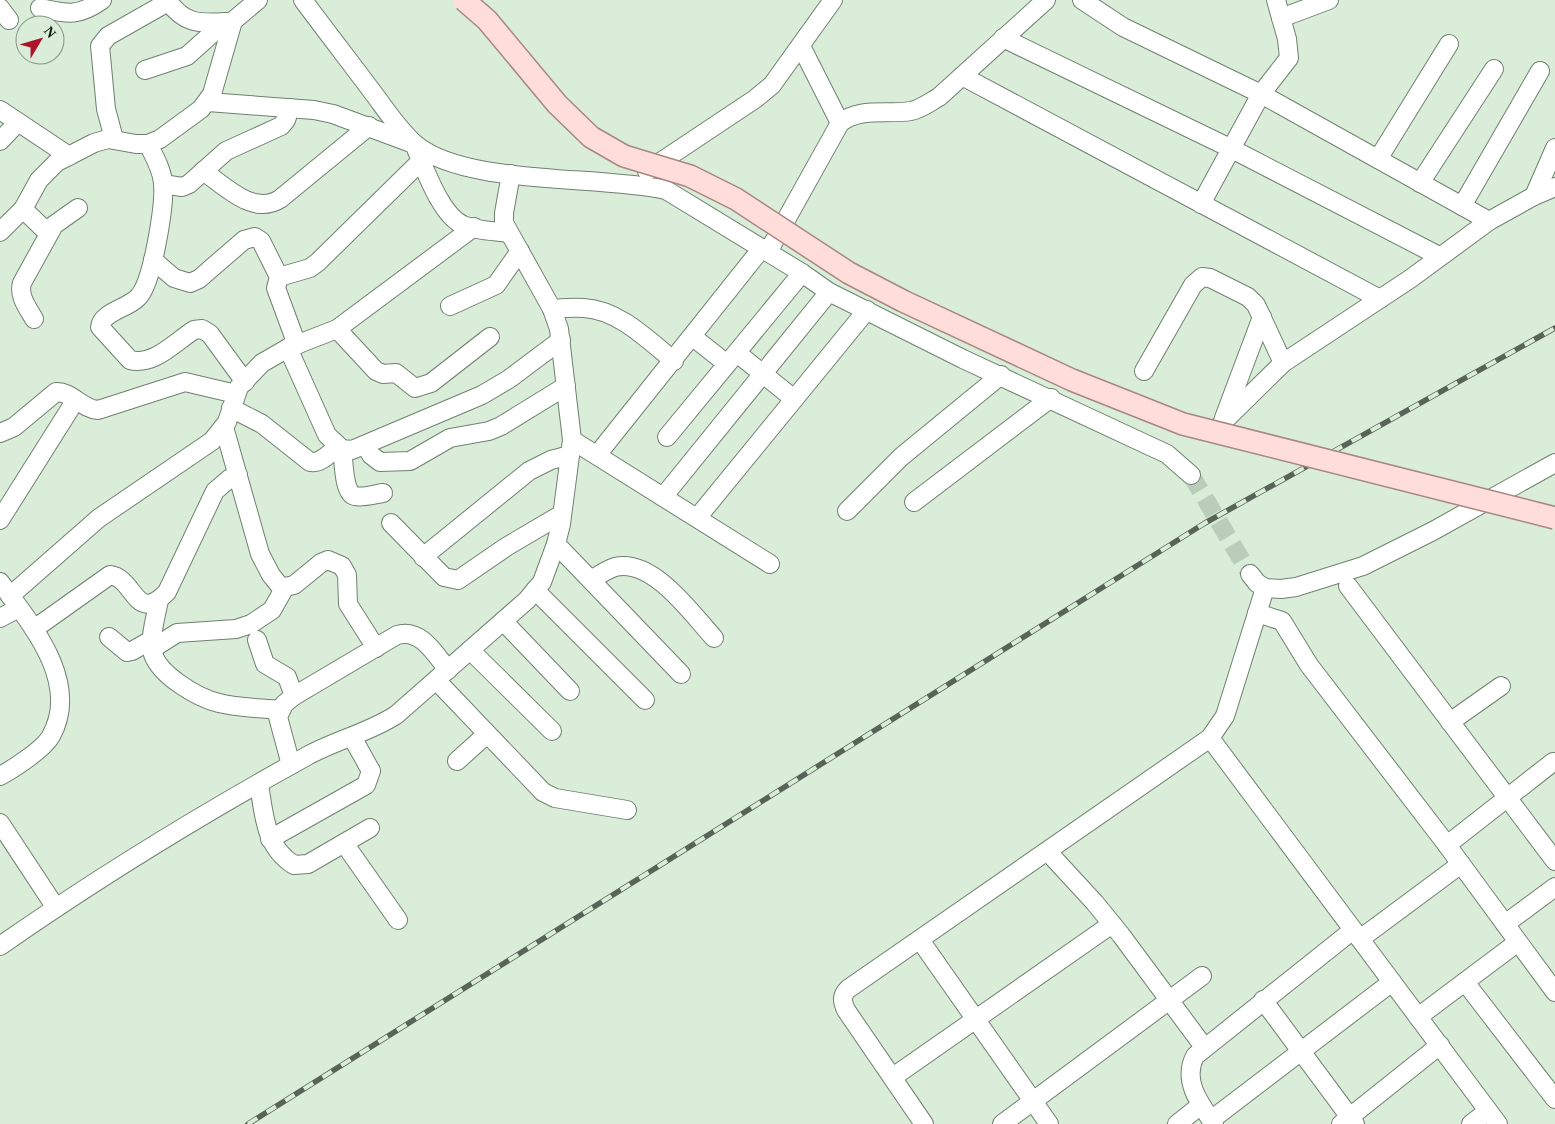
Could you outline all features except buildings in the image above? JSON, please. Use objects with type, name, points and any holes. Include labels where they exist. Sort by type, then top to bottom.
[{"type":"main road","points":[[464,0],[488,20],[557,104],[591,137],[624,156],[690,176],[736,199],[849,273],[903,300],[1072,380],[1183,424],[1555,518]]},
{"type":"street","points":[[40,8],[68,14],[80,13],[102,0]]},
{"type":"street","points":[[144,70],[187,56],[258,0]]},
{"type":"street","points":[[303,0],[414,144],[444,206],[464,225],[509,233]]},
{"type":"street","points":[[627,184],[755,99],[772,85],[833,0]]},
{"type":"street","points":[[597,455],[765,250],[840,124],[857,114],[912,111],[925,106],[962,76],[1046,0]]},
{"type":"street","points":[[1082,0],[1123,26],[1261,94],[1489,221]]},
{"type":"street","points":[[1201,204],[1261,94],[1288,58],[1287,39],[1276,0]]},
{"type":"street","points":[[1281,18],[1329,0]]},
{"type":"street","points":[[114,139],[106,109],[100,46],[108,36],[167,1],[182,17],[191,21],[229,22]]},
{"type":"street","points":[[0,232],[23,209],[39,180],[57,162],[94,143],[114,139],[136,144],[148,144],[160,139],[208,102],[212,94],[229,22]]},
{"type":"street","points":[[1003,38],[1230,148],[1439,256]]},
{"type":"street","points":[[1378,159],[1450,44]]},
{"type":"street","points":[[801,46],[840,124]]},
{"type":"street","points":[[1420,183],[1494,69]]},
{"type":"street","points":[[1462,206],[1540,71]]},
{"type":"street","points":[[962,76],[1380,299]]},
{"type":"street","points":[[208,102],[290,108],[333,114],[414,144],[432,155],[452,163],[511,174],[627,184],[666,190],[802,273],[829,292],[1167,454],[1191,475]]},
{"type":"street","points":[[163,184],[182,187],[226,151],[275,131],[286,120],[290,108]]},
{"type":"street","points":[[0,110],[69,156]]},
{"type":"street","points":[[0,141],[18,122]]},
{"type":"street","points":[[203,171],[248,201],[266,205],[280,199],[369,126]]},
{"type":"street","points":[[148,144],[161,172],[163,184],[153,260],[147,283],[140,296],[130,305],[105,317],[101,322],[104,334],[130,360],[136,362],[151,359],[194,330],[202,329],[210,334],[237,394],[262,424],[310,462],[315,463],[340,448]]},
{"type":"street","points":[[1534,196],[1555,148]]},
{"type":"street","points":[[278,278],[310,268],[318,262],[422,160]]},
{"type":"street","points":[[0,946],[127,861],[291,765],[324,747],[378,727],[396,715],[442,675],[535,590],[550,565],[556,544],[571,448],[561,340],[552,309],[504,223],[511,174]]},
{"type":"street","points":[[1262,317],[1222,423],[1283,363],[1380,299],[1489,221],[1534,196],[1555,187]]},
{"type":"street","points":[[34,319],[20,290],[48,233],[62,217],[78,208]]},
{"type":"street","points":[[23,209],[48,233]]},
{"type":"street","points":[[0,618],[10,596],[99,518],[212,442],[224,427],[237,394],[262,363],[292,347],[337,329],[474,227]]},
{"type":"street","points":[[153,260],[174,278],[190,283],[198,279],[244,240],[255,237],[261,241],[278,278],[276,288],[292,347],[327,435],[340,448],[352,450],[366,446],[495,388],[561,340]]},
{"type":"street","points":[[450,306],[496,285],[520,251]]},
{"type":"street","points":[[667,437],[802,273]]},
{"type":"street","points":[[1144,371],[1198,279],[1210,278],[1248,297],[1256,305],[1283,363]]},
{"type":"street","points":[[663,497],[829,292]]},
{"type":"street","points":[[552,309],[585,308],[608,314],[627,324],[674,361]]},
{"type":"street","points":[[697,518],[867,310]]},
{"type":"street","points":[[337,329],[376,371],[383,374],[396,373],[415,388],[422,388],[431,383],[490,336]]},
{"type":"street","points":[[694,337],[763,375],[794,399]]},
{"type":"street","points":[[847,511],[901,457],[1000,375]]},
{"type":"street","points":[[0,432],[9,431],[56,392],[61,392],[84,407],[98,410],[185,382],[237,394]]},
{"type":"street","points":[[431,383],[438,414]]},
{"type":"street","points":[[366,446],[371,455],[380,462],[410,461],[450,438],[461,434],[489,431],[566,386]]},
{"type":"street","points":[[914,502],[1051,398]]},
{"type":"street","points":[[0,520],[75,401]]},
{"type":"street","points":[[224,427],[264,565],[279,585],[285,587],[294,585],[321,563],[328,560],[342,566],[347,575],[348,604],[376,648]]},
{"type":"street","points":[[340,448],[346,487],[351,494],[356,496],[383,493]]},
{"type":"street","points":[[423,557],[529,471],[571,448],[597,455],[770,564]]},
{"type":"street","points":[[1250,574],[1257,583],[1265,588],[1281,589],[1296,587],[1363,566],[1433,531],[1555,463]]},
{"type":"street","points":[[34,629],[110,575],[122,580],[135,598],[142,602],[149,604],[159,600],[167,592],[215,491],[229,479],[238,475]]},
{"type":"street","points":[[391,523],[444,577],[458,580],[506,547],[562,514]]},
{"type":"street","points":[[556,544],[681,674]]},
{"type":"street","points":[[591,580],[616,567],[642,570],[673,592],[714,638]]},
{"type":"street","points":[[1348,586],[1555,861]]},
{"type":"street","points":[[109,637],[127,652],[177,633],[236,629],[250,624],[272,610],[285,587]]},
{"type":"street","points":[[924,1124],[846,1010],[842,1002],[843,995],[848,989],[1210,738],[1225,716],[1265,588]]},
{"type":"street","points":[[535,590],[645,700]]},
{"type":"street","points":[[0,776],[30,756],[51,738],[61,712],[57,683],[50,656],[34,629],[10,596]]},
{"type":"street","points":[[159,600],[152,644],[162,668],[172,678],[203,698],[235,706],[280,710]]},
{"type":"street","points":[[1257,613],[1282,622],[1309,665],[1447,845],[1555,992]]},
{"type":"street","points":[[503,621],[570,691]]},
{"type":"street","points":[[291,765],[278,717],[284,704],[294,696],[405,632],[414,634],[422,639],[442,675],[487,734],[532,782],[555,798],[627,810]]},
{"type":"street","points":[[257,640],[265,664],[287,677],[294,696]]},
{"type":"street","points":[[470,650],[552,731]]},
{"type":"street","points":[[1450,722],[1501,686]]},
{"type":"street","points":[[457,761],[487,734]]},
{"type":"street","points":[[270,839],[366,785],[371,772],[352,737]]},
{"type":"street","points":[[1210,738],[1493,1117],[1471,1124]]},
{"type":"street","points":[[1447,845],[1552,762]]},
{"type":"street","points":[[259,784],[266,828],[270,839],[276,849],[294,865],[308,864],[370,828]]},
{"type":"street","points":[[0,823],[56,908]]},
{"type":"street","points":[[344,843],[398,920]]},
{"type":"street","points":[[1048,852],[1112,924],[1204,1047]]},
{"type":"street","points":[[1392,982],[1213,1122],[1201,1105],[1190,1081],[1190,1066],[1204,1047],[1263,1000],[1461,864]]},
{"type":"street","points":[[1505,924],[1555,887]]},
{"type":"street","points":[[893,1077],[1112,924]]},
{"type":"street","points":[[920,940],[1049,1124]]},
{"type":"street","points":[[1418,1017],[1518,942]]},
{"type":"street","points":[[1002,1124],[1202,976]]},
{"type":"street","points":[[1465,982],[1555,1099]]},
{"type":"street","points":[[1263,1000],[1348,1122],[1440,1045]]},
{"type":"street","points":[[1177,1124],[1201,1105]]},
{"type":"tunnel","points":[[1191,475],[1250,574]]},
{"type":"railway","points":[[248,1124],[1205,523],[1555,328]]}]
